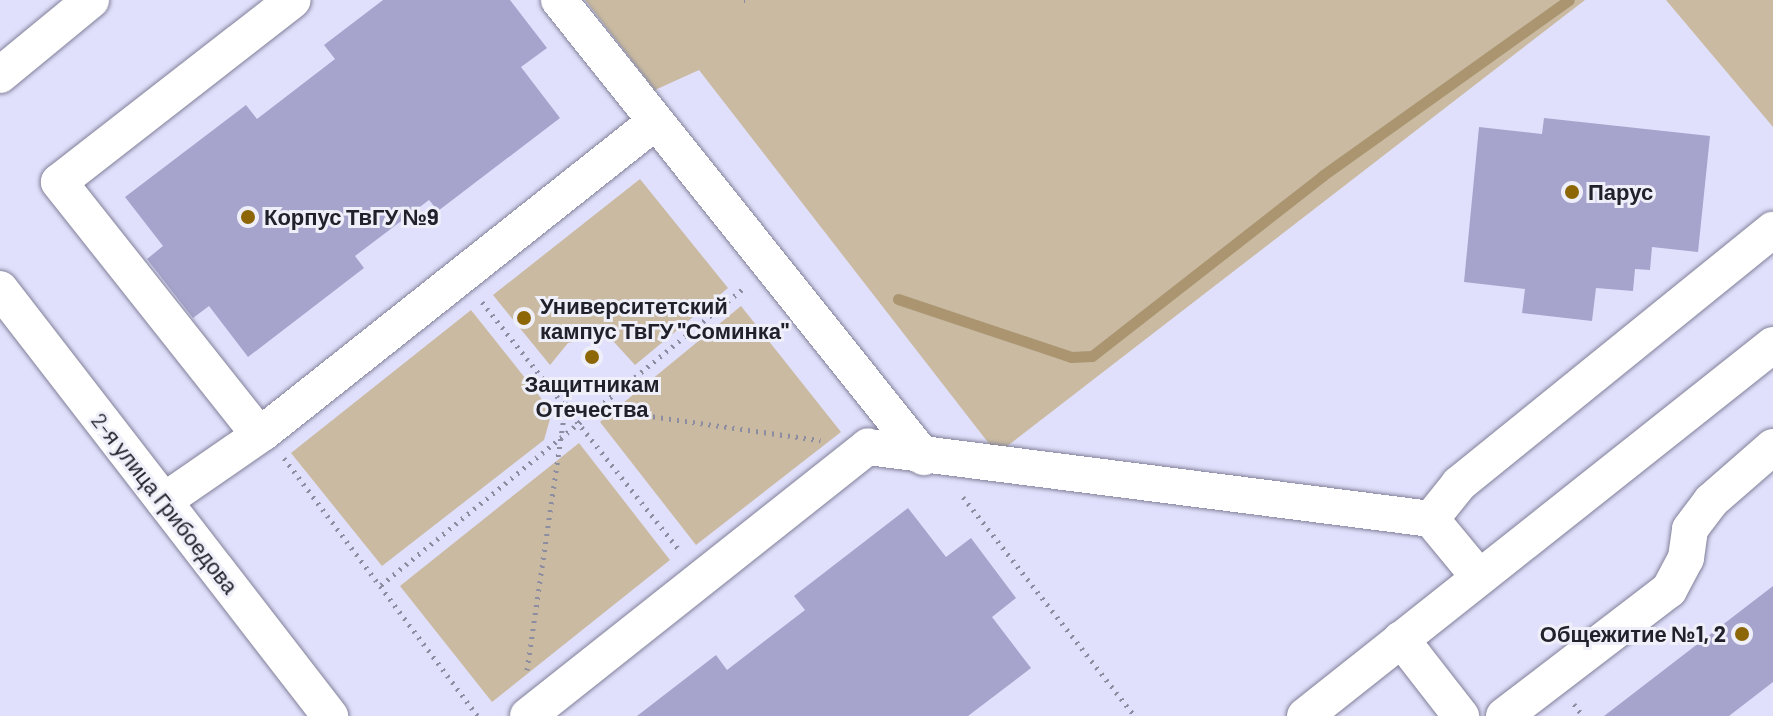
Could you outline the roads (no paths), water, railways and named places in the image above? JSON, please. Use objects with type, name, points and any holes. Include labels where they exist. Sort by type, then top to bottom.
[{"type":"street","points":[[0,75],[91,0]]},
{"type":"street","points":[[261,432],[59,182],[293,0]]},
{"type":"street","points":[[559,0],[924,457]]},
{"type":"street","points":[[164,501],[261,432],[655,122]]},
{"type":"street","points":[[1431,519],[1459,484],[1773,230]]},
{"type":"street","name":"2-я улица Грибоедова","points":[[0,289],[330,716]]},
{"type":"street","points":[[1305,716],[1773,345]]},
{"type":"street","points":[[526,701],[701,578],[868,447],[924,457],[1431,519],[1479,577]]},
{"type":"street","points":[[1504,716],[1669,590],[1686,558],[1690,529],[1711,501],[1773,447]]},
{"type":"street","points":[[1401,639],[1461,716]]},
{"type":"waterway","points":[[898,299],[1071,357],[1092,356],[1322,176],[1569,0]]},
{"type":"place","name":"Парус","points":[[1572,192]]},
{"type":"place","name":"Корпус ТвГУ №9","points":[[248,217]]},
{"type":"place","name":"Университетский кампус ТвГУ \"Соминка\"","points":[[524,318]]},
{"type":"place","name":"Защитникам Отечества","points":[[592,357]]},
{"type":"place","name":"Общежитие №1, 2","points":[[1742,634]]}]
